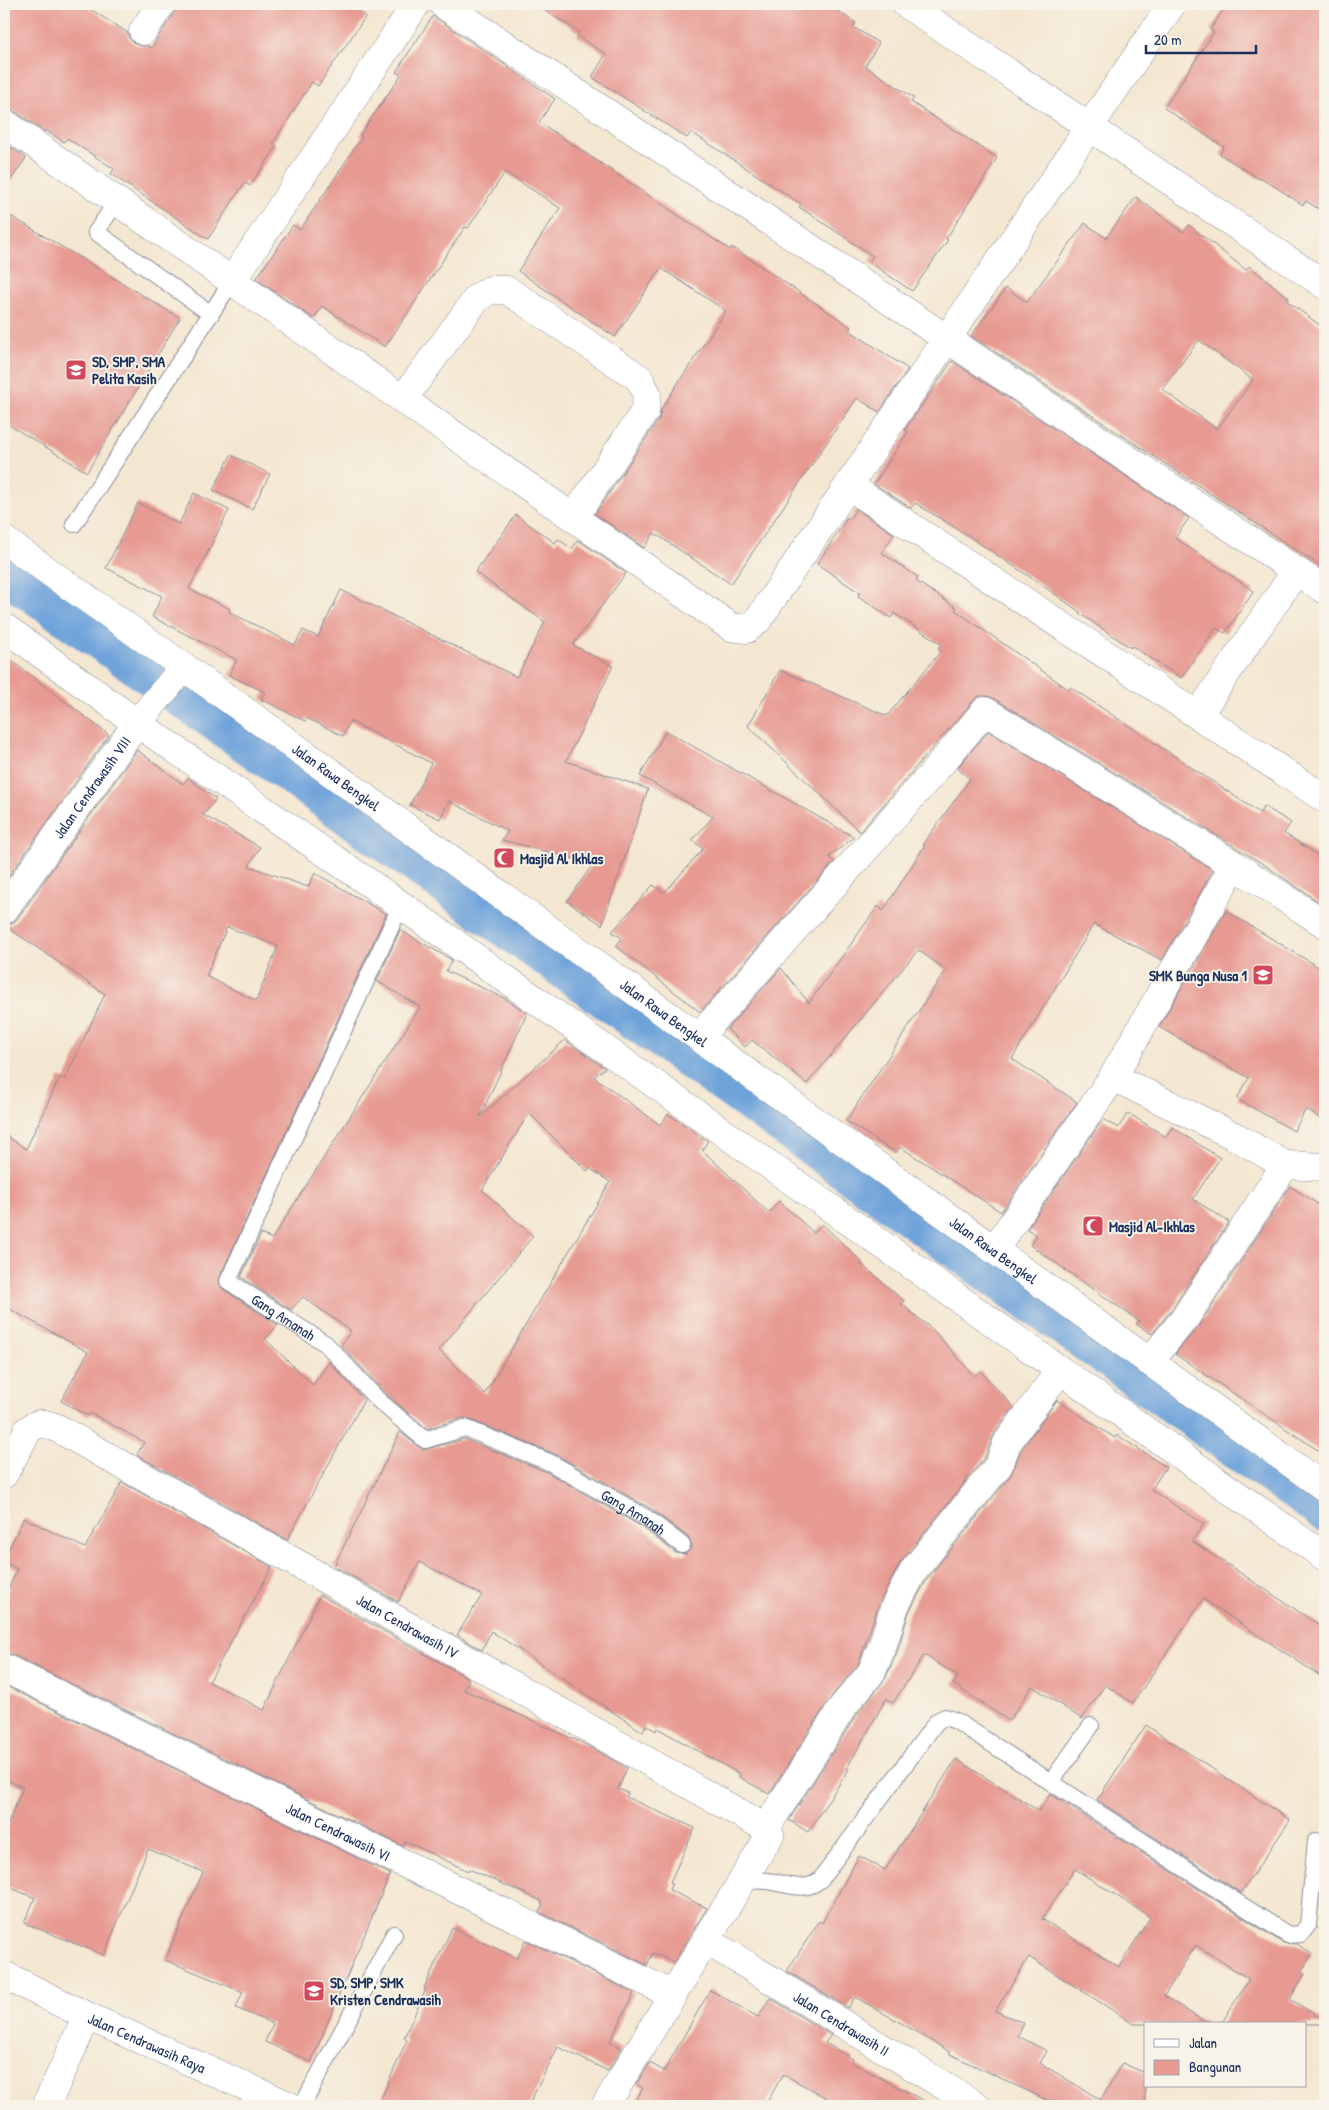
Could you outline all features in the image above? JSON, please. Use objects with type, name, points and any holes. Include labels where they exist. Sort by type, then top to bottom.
[{"type":"street","points":[[144,31],[162,4]]},
{"type":"street","points":[[232,281],[416,4]]},
{"type":"street","points":[[444,4],[1325,590]]},
{"type":"street","points":[[906,4],[1088,128],[1325,285]]},
{"type":"street","points":[[4,122],[731,628],[747,629],[758,620],[1172,4]]},
{"type":"street","points":[[403,399],[477,298],[490,290],[507,290],[639,378],[647,394],[645,412],[574,518]]},
{"type":"street","points":[[849,486],[1325,799]]},
{"type":"street","name":"Jalan Rawa Bengkel","points":[[4,540],[178,674],[699,1037],[1325,1488]]},
{"type":"street","points":[[1198,716],[1296,571]]},
{"type":"street","points":[[4,627],[141,717],[401,905],[1325,1557]]},
{"type":"street","name":"Jalan Cendrawasih VIII","points":[[4,910],[141,717],[178,674]]},
{"type":"street","points":[[699,1037],[933,773],[985,711],[1234,865],[1325,924]]},
{"type":"street","points":[[994,1250],[1113,1077],[1234,865]]},
{"type":"street","points":[[1113,1077],[1236,1137],[1285,1165],[1325,1167]]},
{"type":"street","points":[[1149,1362],[1185,1318],[1285,1165]]},
{"type":"street","points":[[605,2106],[742,1881],[768,1832],[844,1705],[871,1673],[882,1648],[896,1606],[914,1570],[999,1465],[1008,1444],[1060,1370]]},
{"type":"street","name":"Jalan Cendrawasih IV","points":[[4,1474],[28,1430],[40,1423],[66,1432],[768,1832]]},
{"type":"street","name":"Jalan Cendrawasih VI","points":[[4,1668],[673,1995]]},
{"type":"street","name":"Jalan Cendrawasih II","points":[[706,1940],[977,2106]]},
{"type":"street","name":"Jalan Cendrawasih Raya","points":[[4,1975],[88,2016],[290,2106]]},
{"type":"street","points":[[46,2106],[88,2016]]},
{"type":"lane","points":[[117,201],[96,232],[211,314]]},
{"type":"lane","points":[[74,524],[232,281]]},
{"type":"lane","name":"Gang Amanah","points":[[401,905],[228,1281],[326,1344],[377,1400],[425,1440],[465,1428],[474,1431],[551,1463],[648,1519],[682,1545]]},
{"type":"lane","points":[[742,1881],[767,1881],[801,1888],[814,1884],[821,1878],[938,1721],[946,1717],[956,1721],[1288,1935],[1301,1934],[1308,1925],[1316,1842]]},
{"type":"lane","points":[[1051,1782],[1091,1726]]},
{"type":"lane","points":[[302,2106],[394,1934]]},
{"type":"building","points":[[4,4],[82,4],[128,33],[129,38],[135,44],[151,48],[180,4],[348,4],[366,16],[318,86],[312,82],[273,143],[277,146],[250,186],[245,182],[208,239],[111,174],[114,169],[67,138],[64,142],[45,130],[44,132],[13,110],[4,108]]},
{"type":"building","points":[[535,4],[826,4],[856,23],[853,27],[879,43],[865,66],[914,98],[911,102],[997,158],[946,239],[948,240],[912,291],[869,262],[873,256],[799,207],[801,204],[691,132],[687,138],[592,77],[606,54],[577,36],[579,32]]},
{"type":"building","points":[[1227,4],[1325,4],[1325,213],[1306,201],[1303,205],[1220,154],[1224,147],[1164,108],[1214,32],[1210,30]]},
{"type":"building","points":[[433,16],[555,99],[539,122],[730,250],[732,247],[851,327],[849,330],[908,369],[879,412],[857,398],[731,584],[654,533],[644,548],[595,514],[659,419],[661,410],[726,311],[661,268],[615,337],[518,271],[560,208],[505,172],[468,228],[465,227],[385,347],[322,306],[314,319],[256,279],[293,225],[300,230],[362,137],[360,135],[401,75],[396,72]]},
{"type":"building","points":[[4,142],[26,158],[4,190]]},
{"type":"building","points":[[1136,197],[1183,232],[1189,225],[1246,270],[1249,266],[1289,298],[1287,301],[1325,329],[1325,569],[971,336],[1006,288],[1027,302],[1085,223],[1106,238]],"holes":[[[1199,340],[1253,380],[1217,429],[1162,389]]]},
{"type":"building","name":"SD, SMP, SMA Pelita Kasih","points":[[4,212],[180,318],[87,472],[4,422]]},
{"type":"building","points":[[952,361],[1189,518],[1175,538],[1254,591],[1225,633],[1216,628],[1181,678],[1132,646],[1131,648],[964,533],[915,503],[911,508],[874,484],[908,432],[905,430]]},
{"type":"building","points":[[231,455],[270,474],[252,509],[213,490]]},
{"type":"building","points":[[194,493],[229,510],[189,589],[230,609],[229,612],[295,645],[303,630],[318,637],[341,590],[517,677],[545,622],[475,572],[516,515],[555,543],[558,539],[572,549],[578,540],[626,573],[573,645],[613,666],[566,761],[648,789],[602,925],[567,901],[593,864],[502,840],[508,831],[449,801],[440,819],[410,805],[431,763],[350,721],[343,736],[307,718],[305,721],[261,699],[265,692],[229,675],[237,660],[152,617],[162,596],[106,568],[138,503],[179,524]]},
{"type":"building","points":[[856,509],[894,534],[882,553],[918,577],[916,581],[957,608],[955,610],[1068,689],[1070,687],[1260,813],[1264,806],[1291,823],[1284,833],[1325,860],[1325,906],[1263,864],[987,696],[979,696],[973,701],[860,832],[748,726],[780,670],[887,716],[941,651],[938,649],[941,644],[894,613],[891,618],[858,596],[860,593],[817,564],[847,518],[849,520]]},
{"type":"building","points":[[4,655],[109,735],[4,883]]},
{"type":"building","points":[[666,731],[854,837],[829,857],[834,862],[700,1012],[616,946],[622,938],[612,932],[653,885],[664,893],[703,849],[692,840],[713,817],[640,776]]},
{"type":"building","points":[[988,731],[1213,870],[1162,960],[1094,924],[1012,1059],[1077,1102],[1001,1212],[900,1147],[896,1153],[846,1121],[946,970],[918,950],[807,1084],[752,1040],[745,1047],[727,1029],[781,968],[809,1003],[878,906],[883,911],[925,845],[923,844],[970,779],[957,768]]},
{"type":"building","points":[[137,750],[183,784],[188,778],[216,799],[203,815],[260,847],[249,866],[308,887],[315,873],[386,914],[218,1281],[223,1289],[278,1325],[265,1339],[313,1385],[329,1362],[364,1400],[287,1540],[137,1455],[144,1442],[90,1413],[88,1416],[61,1401],[88,1352],[4,1306],[4,1134],[26,1149],[60,1077],[65,1079],[105,994],[4,925],[11,924],[17,919]],"holes":[[[227,927],[278,946],[256,1001],[206,976]]]},
{"type":"building","points":[[1226,911],[1325,971],[1325,1122],[1306,1109],[1294,1131],[1237,1099],[1249,1078],[1159,1027]]},
{"type":"building","points":[[400,930],[452,960],[446,971],[506,999],[527,1013],[480,1117],[565,1040],[605,1068],[594,1077],[660,1125],[668,1114],[708,1141],[702,1150],[769,1213],[779,1201],[814,1233],[822,1224],[862,1262],[861,1264],[904,1301],[901,1304],[933,1330],[974,1376],[980,1371],[1014,1407],[994,1434],[985,1457],[900,1563],[880,1601],[858,1665],[831,1697],[769,1794],[739,1777],[740,1774],[657,1728],[656,1731],[646,1725],[643,1732],[491,1631],[482,1650],[457,1635],[482,1595],[420,1562],[398,1602],[334,1566],[400,1432],[423,1450],[464,1439],[547,1472],[642,1527],[676,1553],[686,1554],[692,1546],[688,1537],[653,1510],[555,1454],[468,1419],[462,1418],[427,1429],[384,1392],[341,1345],[351,1331],[303,1297],[291,1310],[241,1277],[261,1234],[272,1239],[420,1007],[377,981]],"holes":[[[529,1113],[587,1171],[589,1168],[610,1182],[485,1394],[439,1350],[533,1236],[482,1190]]]},
{"type":"building","points":[[1128,1113],[1166,1137],[1172,1127],[1220,1158],[1193,1199],[1229,1222],[1172,1309],[1152,1334],[1136,1324],[1139,1321],[1030,1245],[1037,1236],[1027,1229],[1103,1119],[1118,1128]]},
{"type":"building","points":[[1290,1186],[1325,1209],[1325,1455],[1175,1354],[1198,1327]]},
{"type":"building","points":[[1057,1400],[1115,1438],[1117,1435],[1166,1467],[1151,1490],[1204,1524],[1192,1541],[1325,1629],[1325,1679],[1203,1599],[1133,1703],[1105,1685],[1082,1719],[1032,1686],[1009,1721],[953,1684],[958,1676],[924,1655],[893,1703],[886,1699],[847,1768],[849,1769],[808,1832],[789,1820],[857,1714],[885,1679],[897,1652],[909,1612],[927,1579],[1011,1475],[1021,1450]]},
{"type":"building","points":[[122,1482],[272,1567],[209,1682],[264,1710],[320,1595],[469,1679],[464,1690],[589,1746],[627,1768],[618,1789],[628,1793],[626,1797],[695,1828],[670,1882],[672,1883],[669,1890],[707,1908],[674,1962],[653,1953],[647,1965],[539,1912],[543,1905],[541,1904],[542,1901],[469,1869],[468,1871],[405,1841],[403,1846],[11,1654],[4,1653],[4,1600],[17,1569],[4,1562],[4,1559],[24,1518],[85,1548]]},
{"type":"building","points":[[4,1685],[390,1874],[311,2062],[265,2042],[273,2024],[236,2008],[243,1992],[165,1960],[203,1872],[148,1849],[104,1955],[24,1923],[35,1898],[4,1885],[4,1834],[23,1787],[4,1779]]},
{"type":"building","points":[[1146,1725],[1290,1820],[1241,1893],[1097,1800]]},
{"type":"building","points":[[956,1759],[1039,1811],[1050,1794],[1283,1943],[1297,1944],[1312,1954],[1301,1972],[1305,1974],[1290,1999],[1325,2021],[1325,2024],[1306,2024],[1306,2022],[1222,2022],[1249,1979],[1196,1945],[1164,1996],[1205,2022],[1144,2022],[1144,2024],[1134,2024],[1029,1957],[995,2011],[1024,2023],[1018,2036],[1047,2051],[1040,2063],[1101,2100],[1122,2063],[1144,2073],[1145,2106],[1059,2106],[950,2054],[950,2052],[855,1997],[848,2008],[787,1971],[819,1921],[822,1923],[859,1856],[885,1870]],"holes":[[[1075,1869],[1150,1917],[1119,1967],[1042,1919]]]},
{"type":"building","points":[[452,1928],[517,1958],[526,1940],[634,1993],[610,2042],[622,2048],[608,2071],[558,2047],[528,2106],[378,2106],[407,2040],[404,2038],[426,1989],[424,1988]]},
{"type":"building","points":[[710,1990],[758,2017],[770,1998],[831,2035],[825,2043],[853,2059],[851,2062],[934,2106],[841,2106],[783,2074],[765,2106],[633,2106],[643,2088],[636,2084],[650,2063],[664,2071]]},
{"type":"waterway","points":[[4,573],[313,791],[1325,1513]]},
{"type":"place","name":"SD, SMP, SMA Pelita Kasih","points":[[76,370]]},
{"type":"place","name":"Masjid Al Ikhlas","points":[[504,858]]},
{"type":"place","name":"SMK Bunga Nusa 1","points":[[1263,975]]},
{"type":"place","name":"Masjid Al-Ikhlas","points":[[1093,1226]]},
{"type":"place","name":"SD, SMP, SMK Kristen Cendrawasih","points":[[314,1991]]}]
